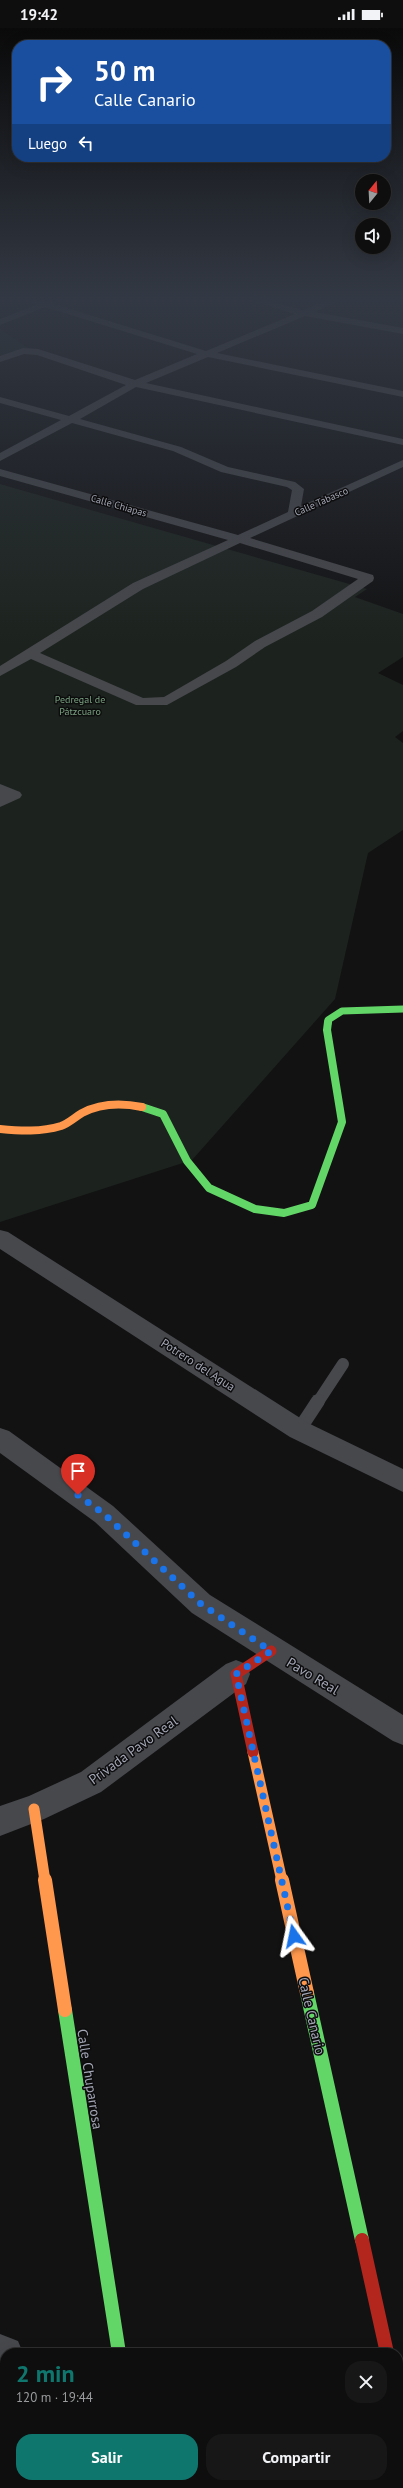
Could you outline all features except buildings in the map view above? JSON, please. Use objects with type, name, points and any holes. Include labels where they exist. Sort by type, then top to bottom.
[{"type":"street","points":[[56,416],[177,448],[225,470],[291,484],[298,489],[294,513]]},
{"type":"street","points":[[0,458],[78,416]]},
{"type":"street","points":[[282,416],[403,442]]},
{"type":"street","name":"Calle Tabasco","points":[[0,672],[138,586],[172,568],[199,559],[403,463]]},
{"type":"street","name":"Calle Chiapas","points":[[0,472],[239,539],[368,578],[317,614],[260,644],[231,664],[167,700],[141,702],[29,653]]},
{"type":"street","points":[[0,789],[14,795],[0,802]]},
{"type":"street","points":[[0,1129],[18,1131],[62,1126],[86,1111],[117,1102],[142,1105],[163,1114],[187,1161],[209,1188],[255,1209],[284,1213],[312,1205],[342,1122],[327,1030],[328,1020],[342,1011],[403,1009]]},
{"type":"street","name":"Potrero del Agua","points":[[0,1238],[299,1430],[403,1481]]},
{"type":"street","name":"Pavo Real","points":[[0,1439],[104,1514],[201,1604],[271,1651],[403,1731]]},
{"type":"street","points":[[236,1674],[271,1651]]},
{"type":"street","name":"Privada Pavo Real","points":[[0,1821],[34,1809],[91,1782],[236,1674]]},
{"type":"street","name":"Calle Canario","points":[[236,1674],[386,2348]]},
{"type":"street","name":"Calle Chuparrosa","points":[[34,1809],[118,2348]]},
{"type":"lane","points":[[299,1430],[343,1364]]},
{"type":"green space","name":"Pedregal de Pátzcuaro","points":[[0,484],[367,589],[355,597],[403,614],[403,657],[378,673],[403,685],[403,731],[395,737],[403,743],[403,830],[368,853],[335,999],[192,1160],[0,1222]]},
{"type":"traffic: fast","points":[[142,1107],[163,1114],[187,1161],[209,1188],[255,1209],[284,1213],[312,1205],[342,1122],[327,1030],[328,1020],[342,1011],[403,1009]]},
{"type":"traffic: fast","points":[[307,1993],[362,2240]]},
{"type":"traffic: fast","points":[[65,2010],[118,2348]]},
{"type":"traffic: slow","points":[[0,1129],[23,1131],[46,1130],[64,1125],[82,1113],[104,1105],[127,1104],[142,1107]]},
{"type":"traffic: slow","points":[[253,1752],[307,1993]]},
{"type":"traffic: slow","points":[[34,1809],[65,2010]]},
{"type":"traffic: jam","points":[[253,1752],[236,1674],[271,1651]]},
{"type":"traffic: jam","points":[[362,2240],[386,2348]]},
{"type":"route","points":[[78,1495],[104,1514],[201,1604],[271,1651],[236,1674],[294,1936]]}]
